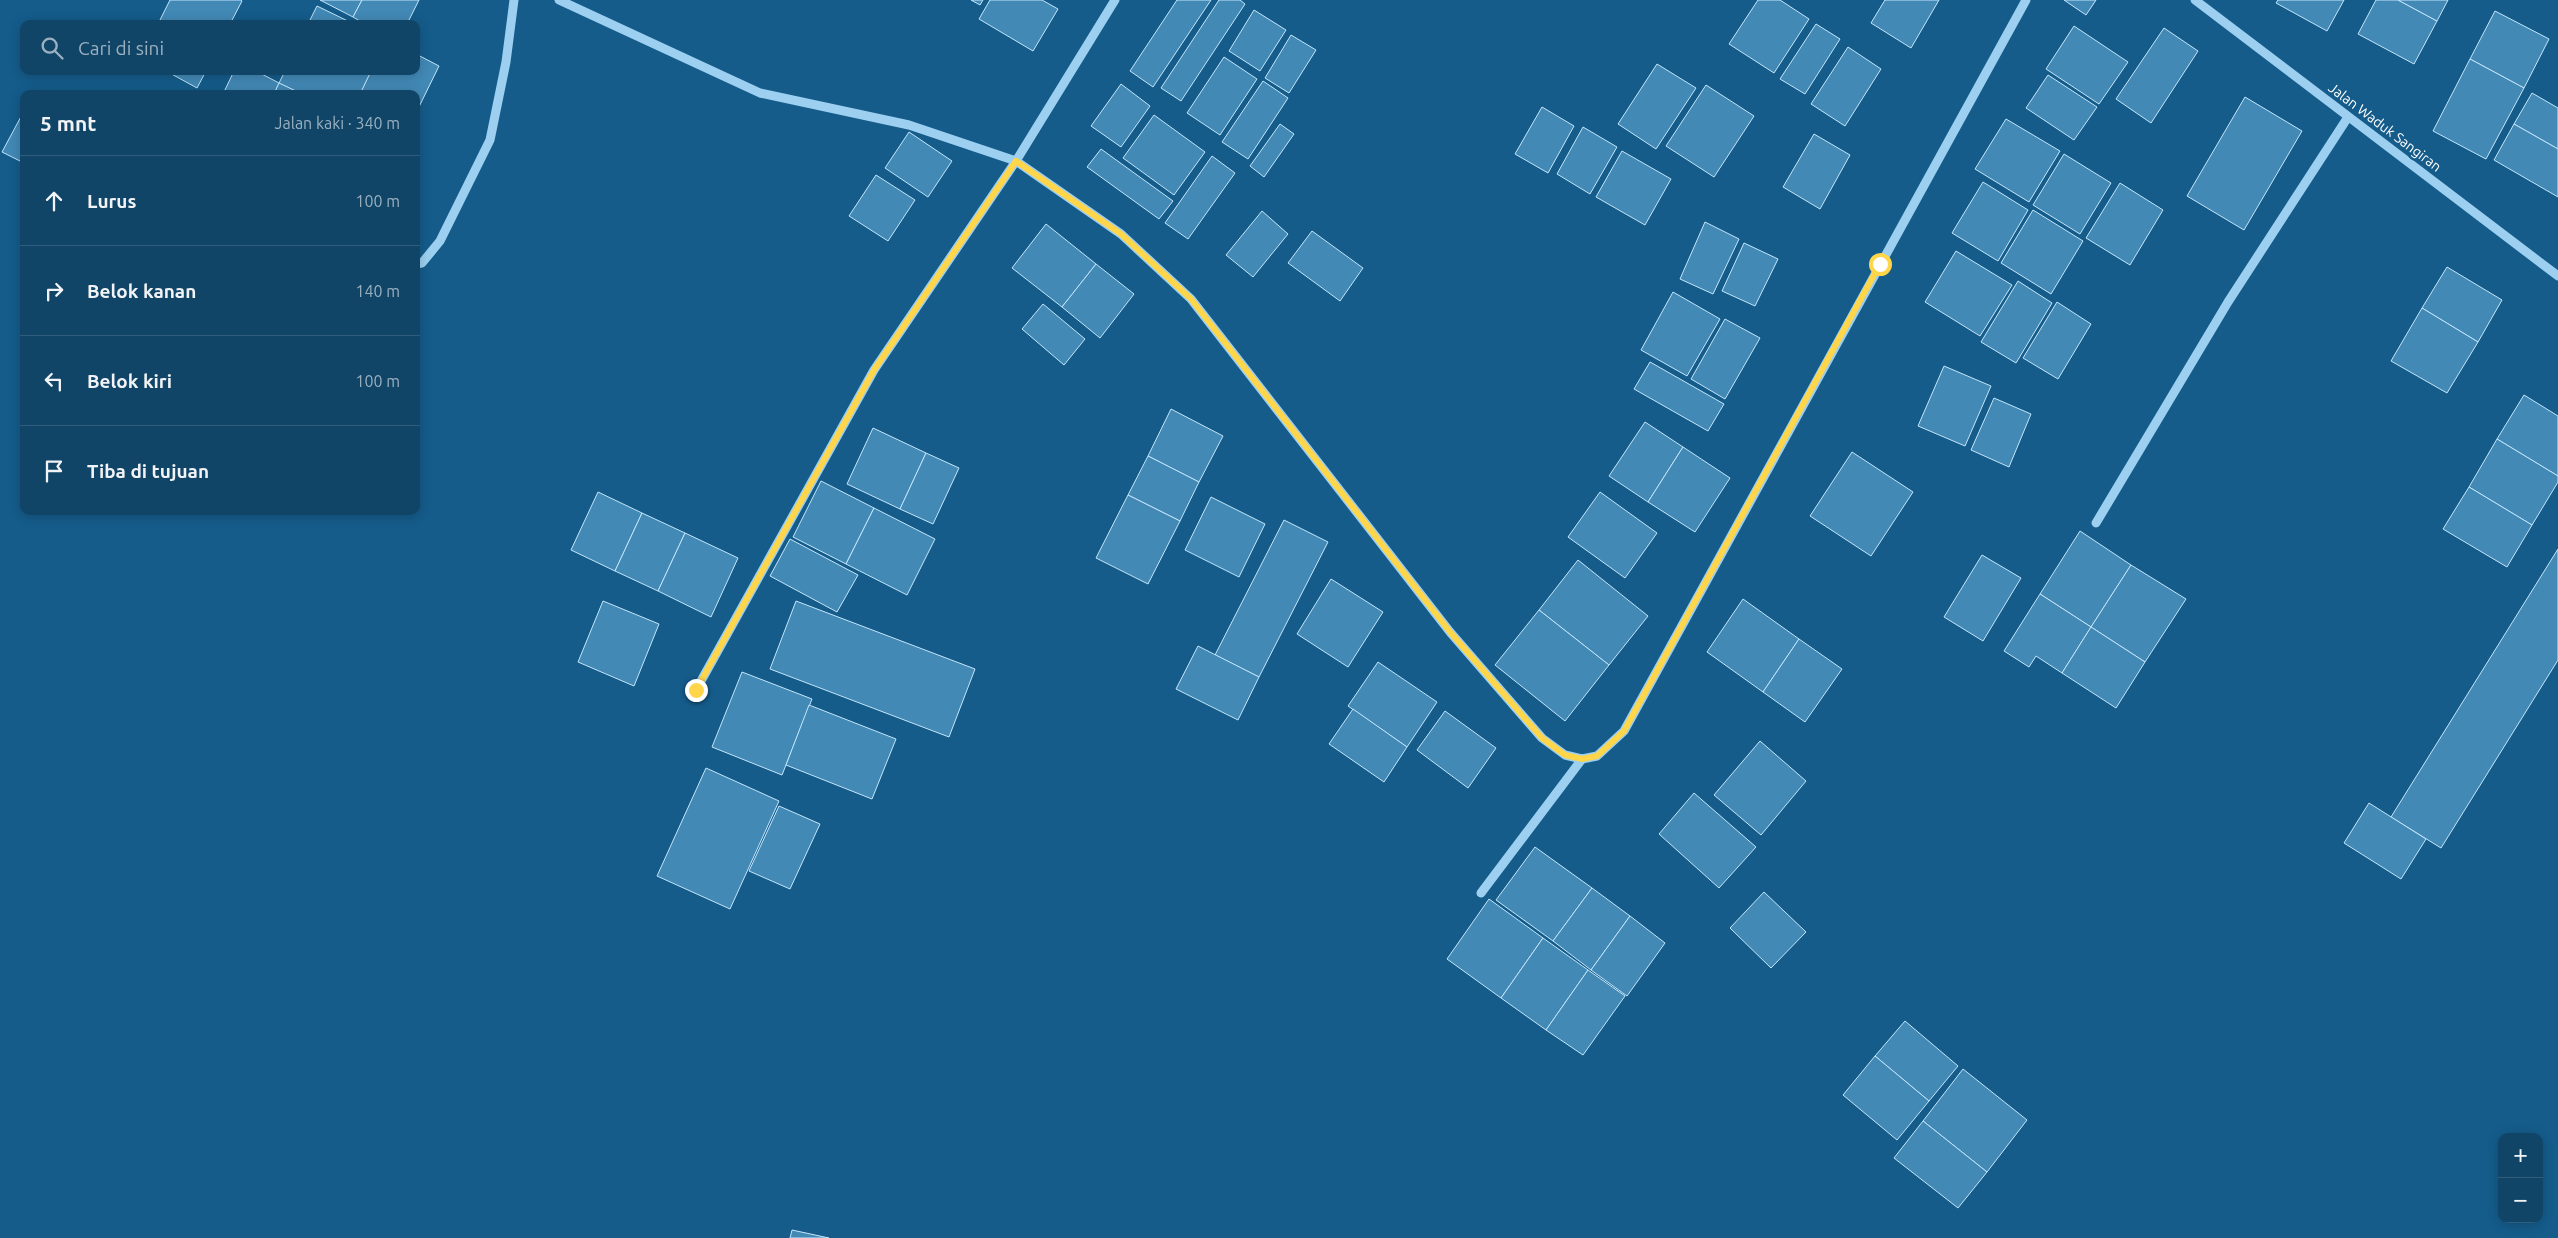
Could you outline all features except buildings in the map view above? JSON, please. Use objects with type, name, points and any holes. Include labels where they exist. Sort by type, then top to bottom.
[{"type":"street","points":[[420,263],[440,241],[490,140],[506,62],[514,0]]},
{"type":"street","points":[[559,0],[760,93],[909,125],[1016,161],[1121,234],[1191,299],[1450,632],[1542,738],[1565,755],[1582,759],[1597,756],[1624,731],[2026,0]]},
{"type":"street","points":[[696,690],[874,370],[1016,161],[1115,0]]},
{"type":"street","name":"Jalan Waduk Sangiran","points":[[2195,0],[2558,276]]},
{"type":"street","points":[[2096,523],[2228,302],[2348,117]]},
{"type":"street","points":[[1481,893],[1582,759]]},
{"type":"route","points":[[696,690],[874,370],[1016,161],[1121,234],[1191,299],[1450,632],[1542,738],[1565,755],[1582,759],[1597,756],[1624,731],[1880,264]]}]
